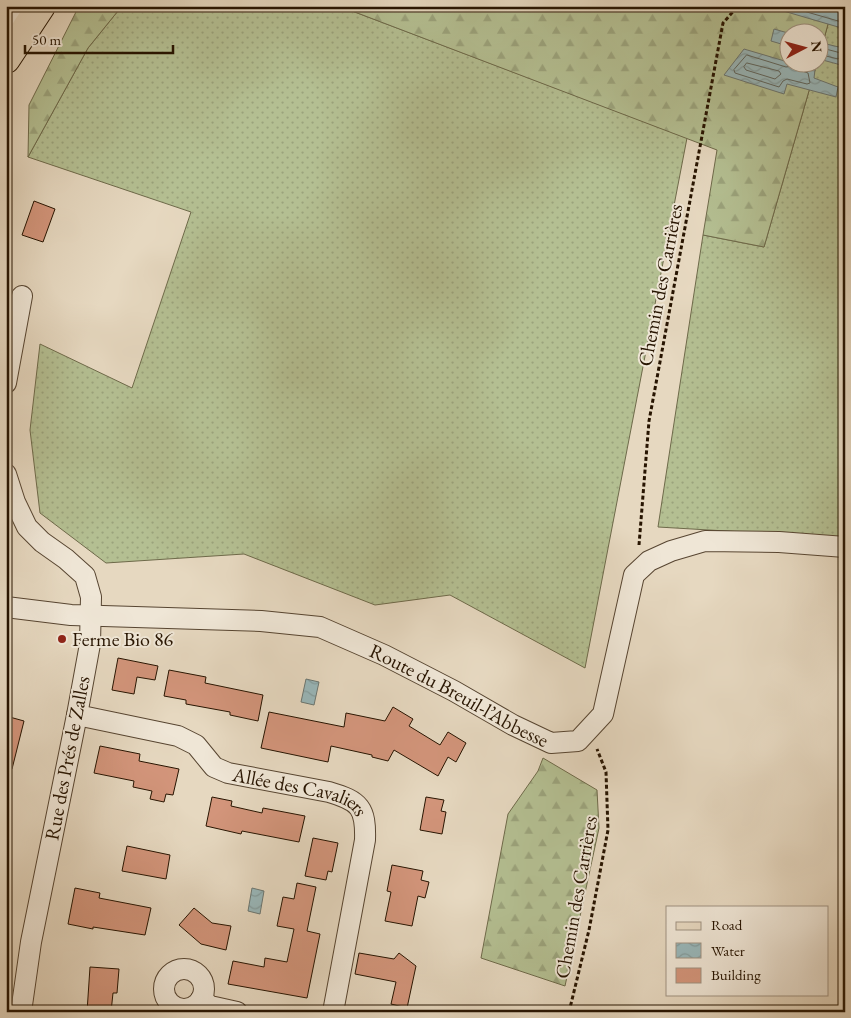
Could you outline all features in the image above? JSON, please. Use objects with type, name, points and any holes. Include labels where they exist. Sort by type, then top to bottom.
[{"type":"main road","points":[[6,15],[38,9]]},
{"type":"main road","points":[[6,59],[38,9]]},
{"type":"street","points":[[6,383],[22,296]]},
{"type":"street","name":"Rue des Prés de Zalles","points":[[6,474],[15,502],[27,527],[42,542],[66,559],[85,576],[91,597],[90,644],[78,715],[31,942],[21,1012]]},
{"type":"street","points":[[634,575],[649,561],[671,551],[705,541],[779,542],[845,547]]},
{"type":"street","name":"Route du Breuil-l’Abbesse","points":[[6,607],[71,615],[261,621],[320,627],[384,655],[454,691],[513,725],[551,743],[578,741],[603,714],[634,575]]},
{"type":"street","name":"Allée des Cavaliers","points":[[78,715],[178,736],[196,745],[214,766],[228,773],[329,792],[345,797],[359,807],[366,821],[365,840],[333,1012]]},
{"type":"street","points":[[202,999],[210,1006],[237,1012]]},
{"type":"path","name":"Chemin des Carrières","points":[[634,575],[640,540],[650,421],[662,350],[724,23],[738,6]]},
{"type":"path","name":"Chemin des Carrières","points":[[569,1012],[589,930],[608,830],[606,772],[589,730]]},
{"type":"green space","points":[[79,6],[122,6],[88,48],[28,157],[29,105]]},
{"type":"green space","points":[[122,6],[339,6],[687,138],[585,668],[450,595],[375,605],[244,554],[106,563],[40,513],[30,430],[40,344],[132,388],[191,212],[28,157],[88,48]]},
{"type":"green space","points":[[339,6],[833,6],[828,24],[828,22],[778,22],[778,72],[814,72],[764,247],[703,235],[717,150]]},
{"type":"green space","points":[[833,6],[845,6],[845,538],[658,527],[703,235],[764,247],[814,72],[828,72],[828,25]]},
{"type":"green space","points":[[543,758],[597,790],[599,828],[565,986],[481,958],[508,814],[538,771]]},
{"type":"water","points":[[781,6],[822,6],[845,12],[845,29],[828,24],[828,22],[821,22],[780,10]]},
{"type":"water","points":[[774,29],[778,30],[778,43],[771,41]]},
{"type":"water","points":[[828,44],[843,48],[843,61],[841,65],[828,61]]},
{"type":"water","points":[[744,49],[778,59],[778,72],[815,72],[814,78],[838,87],[836,97],[787,84],[784,94],[724,75]]},
{"type":"water","points":[[306,679],[319,682],[314,705],[301,702]]},
{"type":"water","points":[[252,888],[264,891],[260,914],[248,911]]},
{"type":"building","points":[[34,201],[55,209],[43,242],[22,235]]},
{"type":"building","points":[[118,658],[158,666],[155,680],[137,677],[134,694],[112,690]]},
{"type":"building","points":[[169,670],[206,677],[205,683],[263,695],[258,721],[230,715],[230,712],[186,704],[186,700],[164,696]]},
{"type":"building","points":[[393,707],[413,719],[409,726],[440,745],[448,732],[466,743],[456,762],[448,757],[438,776],[394,750],[388,761],[372,757],[372,755],[331,746],[328,762],[261,748],[269,712],[344,727],[346,713],[385,721]]},
{"type":"building","points":[[6,716],[24,721],[12,769],[6,768]]},
{"type":"building","points":[[100,746],[140,754],[139,761],[179,769],[173,795],[166,794],[164,802],[150,799],[152,791],[133,787],[134,781],[94,773]]},
{"type":"building","points":[[212,797],[232,801],[231,806],[262,813],[263,808],[305,816],[299,842],[242,831],[241,834],[206,826]]},
{"type":"building","points":[[426,797],[444,800],[441,811],[446,812],[442,834],[420,830]]},
{"type":"building","points":[[313,838],[338,843],[332,872],[328,871],[326,880],[305,876]]},
{"type":"building","points":[[127,846],[170,855],[166,879],[122,871]]},
{"type":"building","points":[[392,865],[423,871],[421,880],[429,882],[425,898],[418,896],[412,926],[385,921],[391,892],[387,891]]},
{"type":"building","points":[[297,883],[316,887],[307,931],[320,934],[307,998],[228,984],[233,961],[264,967],[265,958],[287,962],[294,929],[277,926],[283,897],[294,899]]},
{"type":"building","points":[[75,888],[100,893],[99,898],[151,908],[145,935],[68,924]]},
{"type":"building","points":[[194,908],[212,923],[231,926],[226,950],[201,944],[179,925]]},
{"type":"building","points":[[359,953],[394,959],[399,953],[416,966],[407,1008],[391,1004],[396,982],[355,974]]},
{"type":"building","points":[[90,967],[119,969],[117,993],[113,993],[111,1012],[87,1012]]},
{"type":"place","name":"Ferme Bio 86","points":[[62,639]]}]
